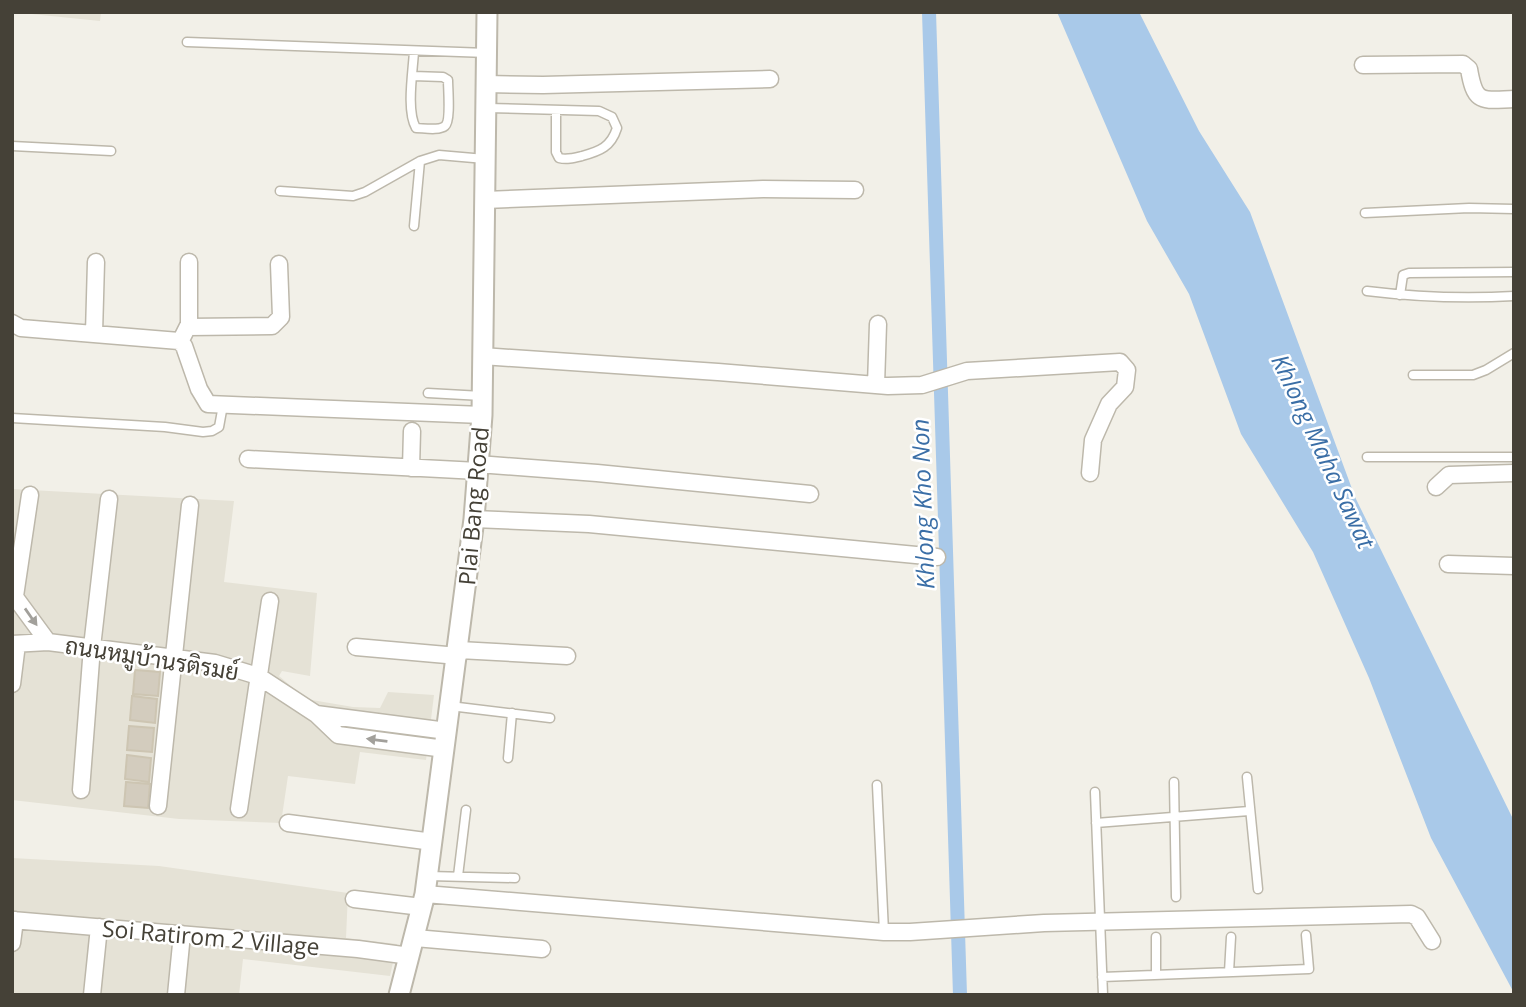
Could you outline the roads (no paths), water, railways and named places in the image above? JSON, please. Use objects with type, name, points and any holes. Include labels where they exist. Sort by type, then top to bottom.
[{"type":"street","name":"Plai Bang Road","points":[[399,995],[425,892],[433,842],[474,519],[482,406],[487,12]]},
{"type":"street","points":[[1363,65],[1463,64],[1469,69],[1473,90],[1477,96],[1486,100],[1514,99]]},
{"type":"street","points":[[486,84],[543,86],[770,79]]},
{"type":"street","points":[[485,200],[763,189],[855,190]]},
{"type":"street","points":[[94,333],[96,262]]},
{"type":"street","points":[[189,262],[184,346],[202,395],[208,404],[482,406]]},
{"type":"street","points":[[12,323],[21,328],[94,333],[184,334],[272,326],[281,317],[279,264]]},
{"type":"street","points":[[876,385],[878,324]]},
{"type":"street","points":[[482,356],[904,386],[934,383],[953,374],[1016,367],[1120,362],[1127,370],[1125,387],[1109,404],[1093,440],[1090,473]]},
{"type":"street","points":[[411,468],[412,431]]},
{"type":"street","points":[[248,459],[411,468],[597,473],[810,494]]},
{"type":"street","points":[[1436,487],[1449,475],[1514,473]]},
{"type":"street","points":[[14,595],[30,495]]},
{"type":"street","points":[[81,790],[92,647],[109,499]]},
{"type":"street","points":[[158,806],[190,505]]},
{"type":"street","points":[[474,519],[589,524],[937,557]]},
{"type":"street","points":[[1448,564],[1514,566]]},
{"type":"street","name":"ถนนหมูบ้านรติรมย์","points":[[14,595],[48,642]]},
{"type":"street","points":[[239,809],[270,601]]},
{"type":"street","name":"ถนนหมูบ้านรติรมย์","points":[[15,644],[48,642],[215,663],[258,676],[316,714],[338,735],[446,740]]},
{"type":"street","points":[[12,684],[15,644]]},
{"type":"street","points":[[356,647],[567,656]]},
{"type":"street","points":[[288,823],[433,842]]},
{"type":"street","points":[[354,899],[425,892],[884,932],[1044,923],[1411,914],[1417,918],[1432,941]]},
{"type":"street","points":[[12,943],[13,920]]},
{"type":"street","name":"Soi Ratirom 2 Village","points":[[13,920],[358,949],[542,949]]},
{"type":"street","points":[[92,995],[99,927]]},
{"type":"street","points":[[176,995],[182,934]]},
{"type":"lane","points":[[187,42],[487,53]]},
{"type":"lane","points":[[413,76],[443,77],[448,80],[446,126],[416,128],[414,125],[411,117],[414,51]]},
{"type":"lane","points":[[486,108],[599,111],[612,117],[617,128],[614,137],[601,151],[565,160],[559,158],[556,152],[556,110]]},
{"type":"lane","points":[[12,146],[111,151]]},
{"type":"lane","points":[[280,191],[352,196],[365,192],[420,161],[439,155],[485,159]]},
{"type":"lane","points":[[414,226],[420,161]]},
{"type":"lane","points":[[1365,213],[1469,208],[1514,209]]},
{"type":"lane","points":[[1400,295],[1403,275],[1409,273],[1514,272]]},
{"type":"lane","points":[[1367,291],[1476,298],[1514,296]]},
{"type":"lane","points":[[1413,375],[1473,375],[1514,353]]},
{"type":"lane","points":[[428,393],[482,406]]},
{"type":"lane","points":[[12,418],[165,427],[203,432],[219,428],[223,405]]},
{"type":"lane","points":[[1367,457],[1514,457]]},
{"type":"lane","points":[[450,706],[550,718]]},
{"type":"lane","points":[[508,758],[512,713]]},
{"type":"lane","points":[[1247,777],[1258,889]]},
{"type":"lane","points":[[1174,782],[1177,897]]},
{"type":"lane","points":[[877,785],[884,932]]},
{"type":"lane","points":[[1095,792],[1102,995]]},
{"type":"lane","points":[[458,876],[466,810]]},
{"type":"lane","points":[[1096,823],[1249,811]]},
{"type":"lane","points":[[425,892],[458,876],[515,878]]},
{"type":"lane","points":[[1102,977],[1309,969],[1306,935]]},
{"type":"lane","points":[[1156,937],[1156,975]]},
{"type":"lane","points":[[1229,972],[1231,937]]},
{"type":"water","name":"Khlong Maha Sawat","points":[[1057,12],[1139,12],[1199,131],[1250,212],[1355,497],[1514,821],[1514,993],[1431,838],[1369,678],[1313,552],[1241,434],[1189,294],[1147,221]]},
{"type":"waterway","name":"Khlong Kho Non","points":[[929,12],[960,995]]}]
